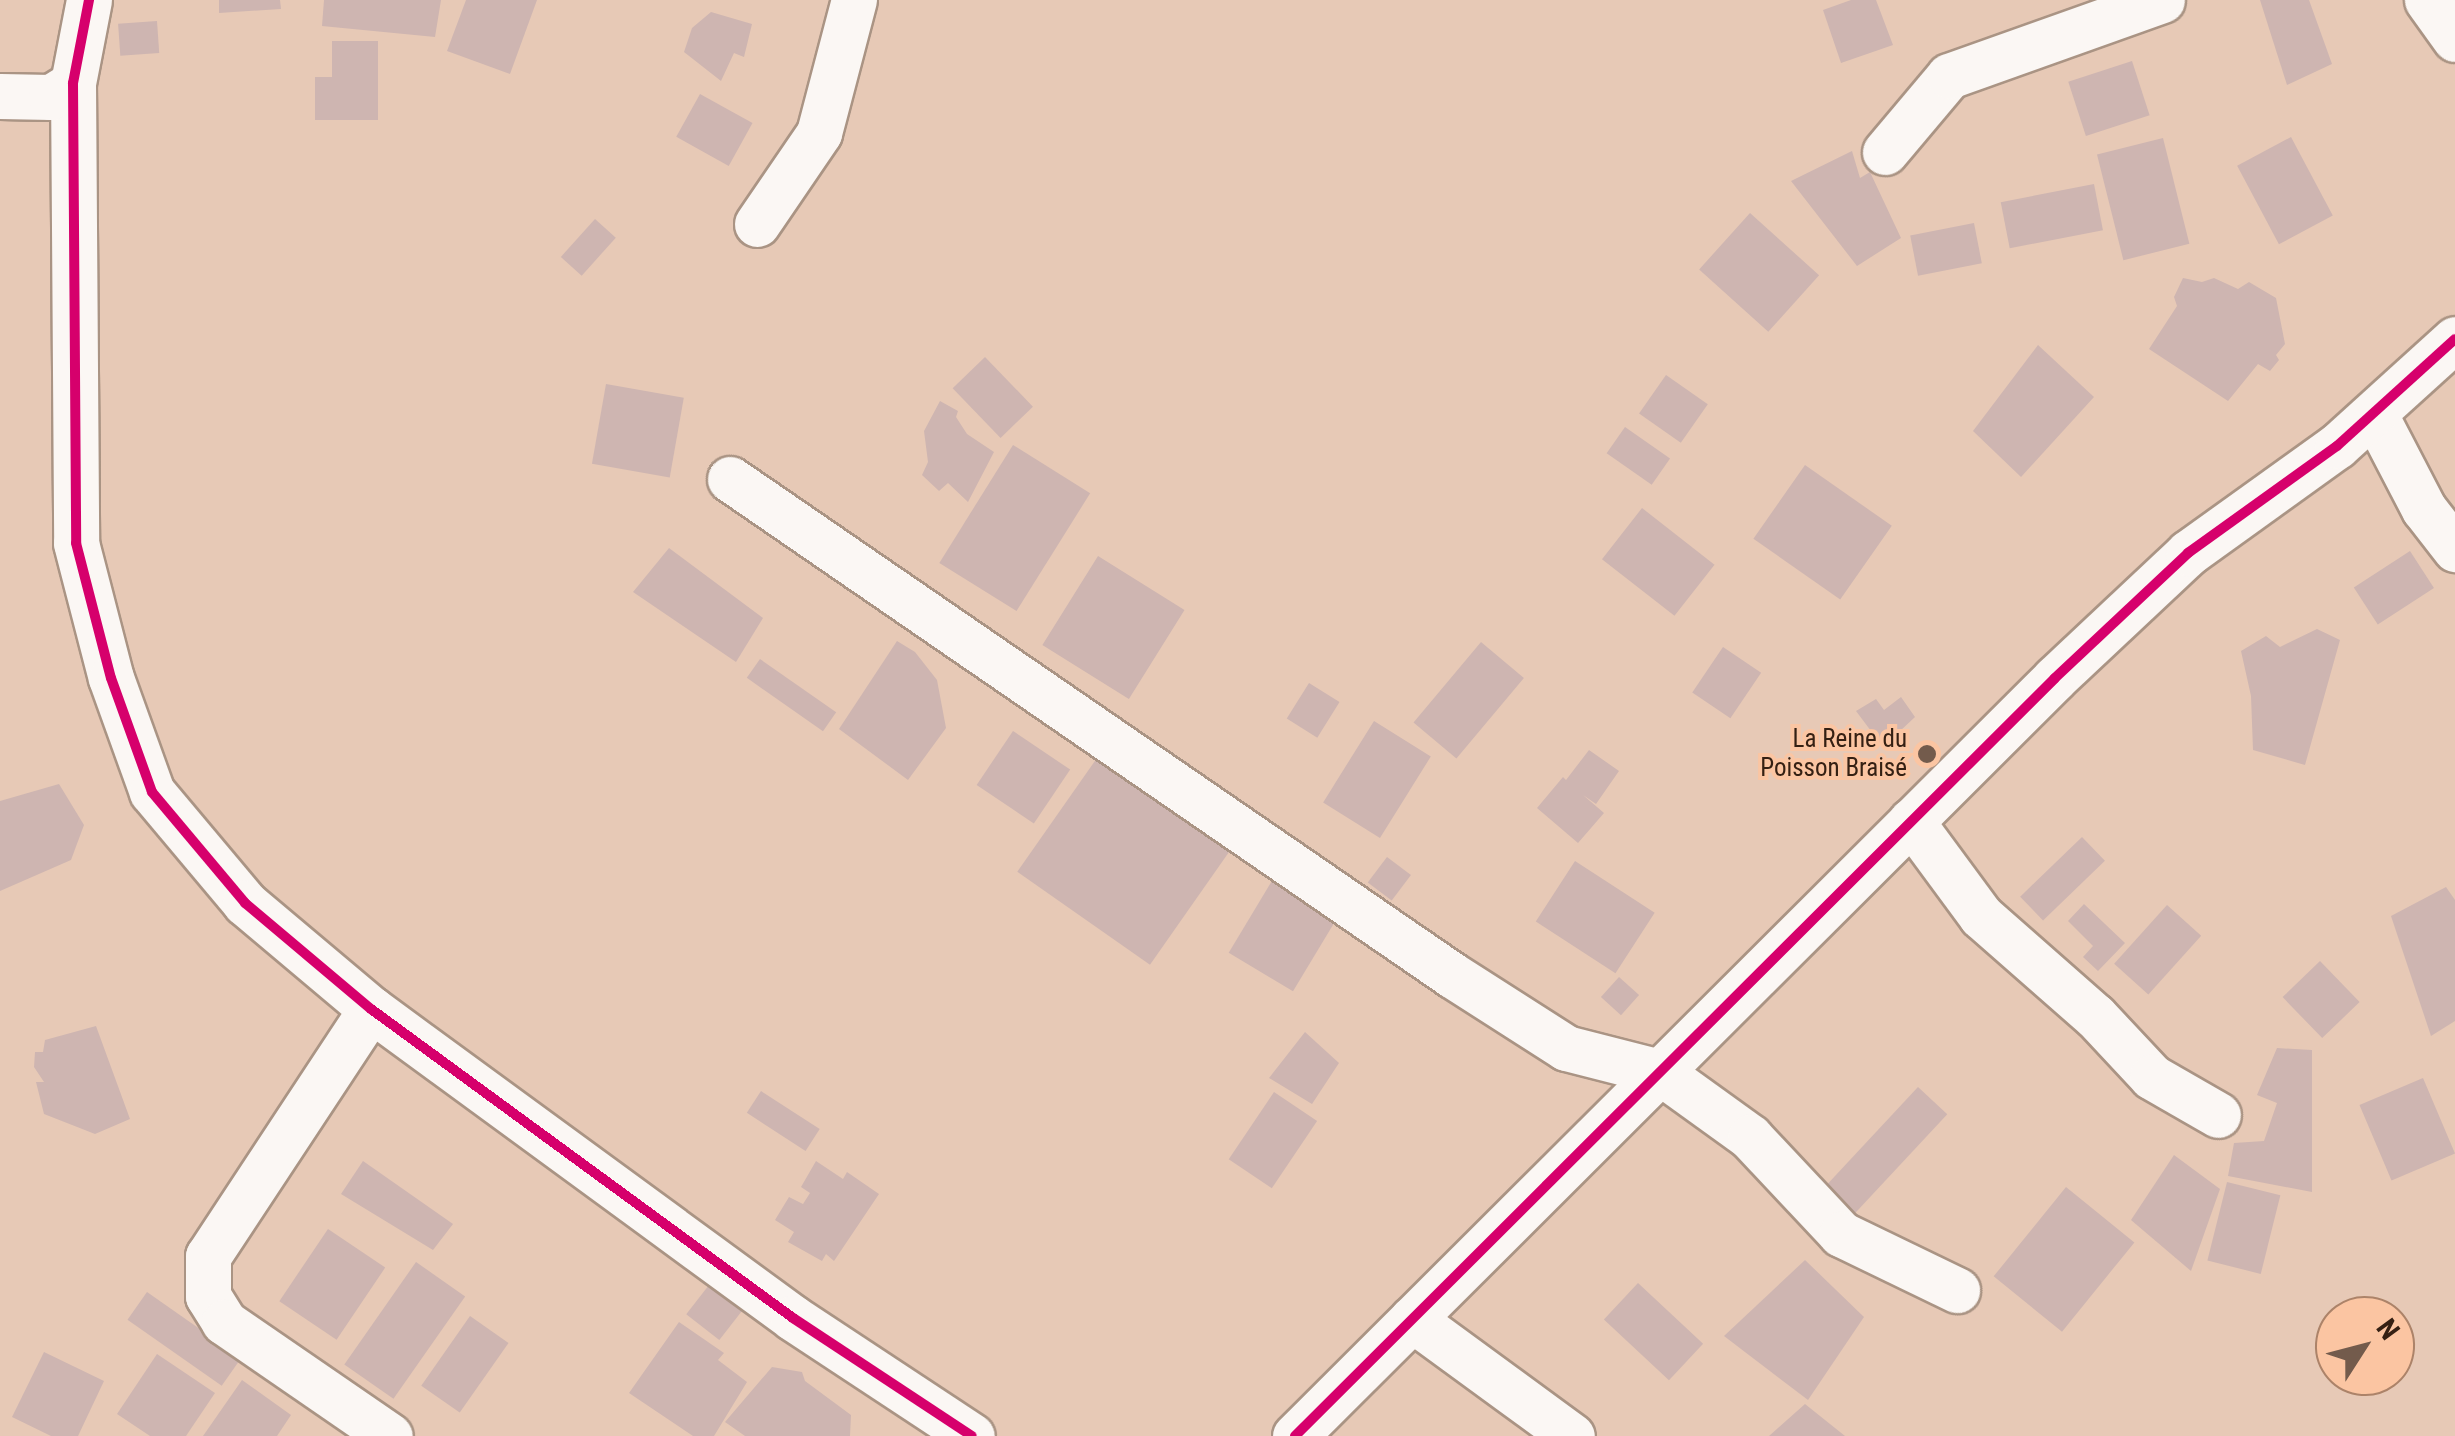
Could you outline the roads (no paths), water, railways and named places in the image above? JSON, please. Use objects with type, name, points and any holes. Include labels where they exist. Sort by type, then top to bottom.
[{"type":"street","points":[[89,0],[73,83],[76,543],[111,678],[152,792],[245,903],[371,1009],[793,1318],[972,1436]]},
{"type":"street","points":[[756,224],[819,133],[854,0]]},
{"type":"street","points":[[1885,152],[1949,76],[2162,0]]},
{"type":"street","points":[[2428,0],[2455,39]]},
{"type":"street","points":[[0,96],[51,96],[73,83]]},
{"type":"street","points":[[1294,1436],[1911,821],[2188,552],[2375,415],[2455,339]]},
{"type":"street","points":[[2375,415],[2424,509],[2455,549]]},
{"type":"street","points":[[730,478],[1469,986],[1566,1048],[1660,1072],[1750,1137],[1841,1234],[1957,1290]]},
{"type":"street","points":[[1911,821],[1981,916],[2096,1016],[2152,1077],[2218,1115]]},
{"type":"street","points":[[371,1009],[208,1256],[208,1296],[224,1322],[390,1436]]},
{"type":"street","points":[[1412,1319],[1572,1436]]},
{"type":"place","name":"La Reine du Poisson Braisé","points":[[1927,754]]}]
